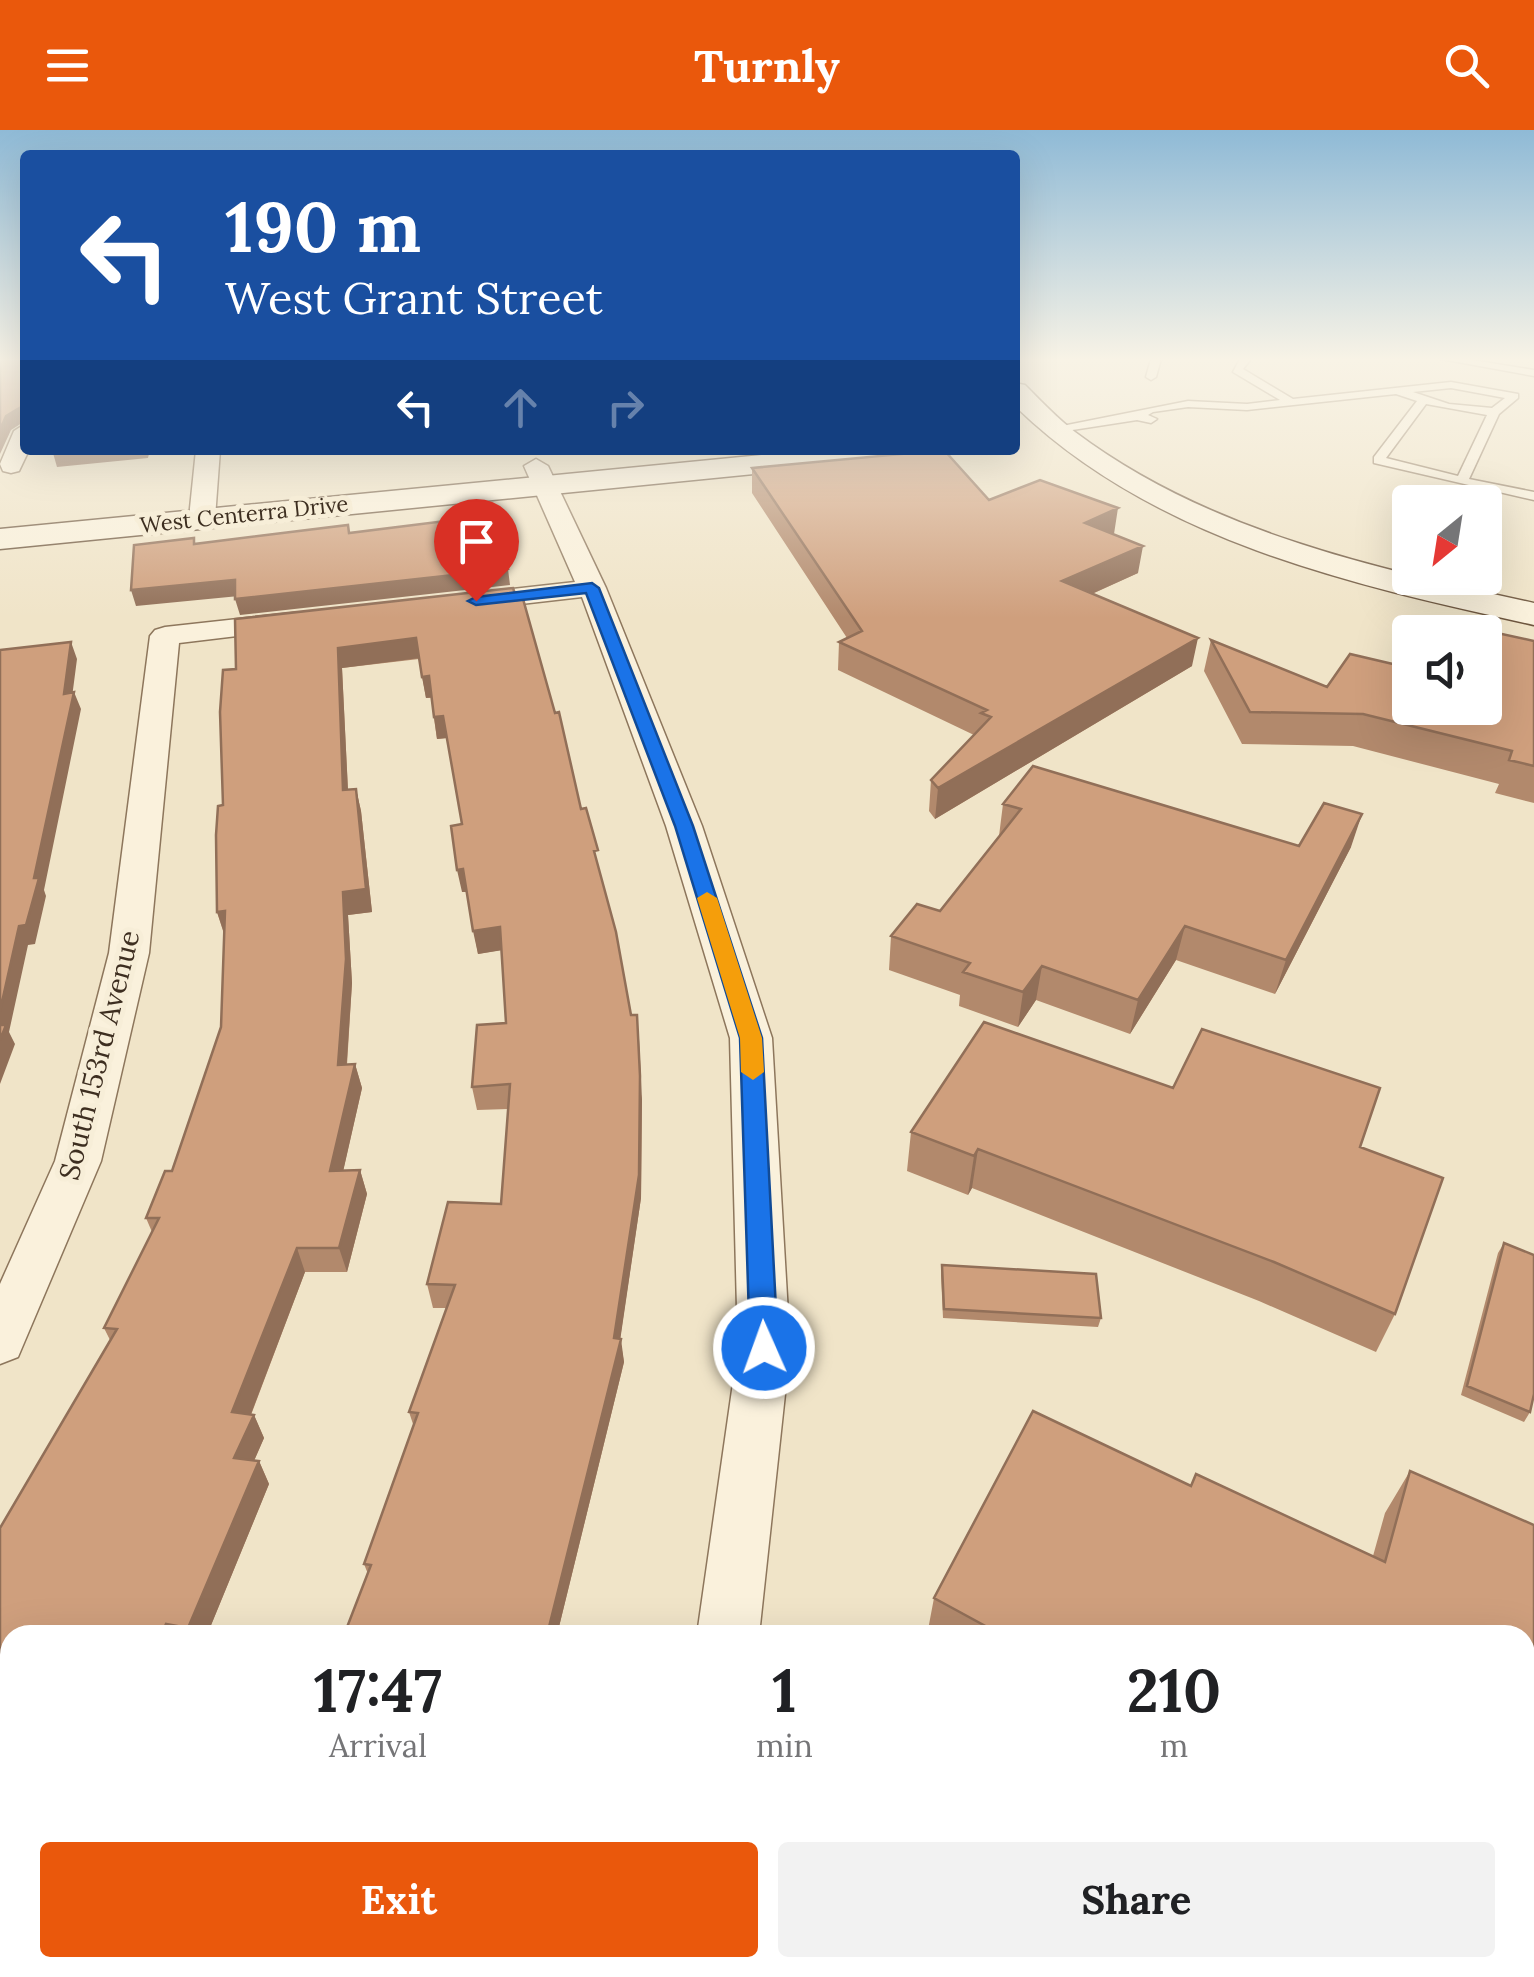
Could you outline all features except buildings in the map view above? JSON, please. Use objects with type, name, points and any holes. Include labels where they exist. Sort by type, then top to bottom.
[{"type":"street","points":[[11,466],[20,445]]},
{"type":"street","points":[[1069,445],[1135,484],[1327,564],[1534,614]]},
{"type":"street","points":[[202,508],[207,455]]},
{"type":"street","name":"West Centerra Drive","points":[[539,475],[679,455]]},
{"type":"street","name":"West Centerra Drive","points":[[0,518],[202,508],[539,475],[832,455]]},
{"type":"street","points":[[539,475],[592,588],[684,826],[751,1038],[764,1348],[729,1625]]},
{"type":"street","name":"West Centerra Drive","points":[[0,538],[202,508]]},
{"type":"street","points":[[437,606],[592,588]]},
{"type":"street","name":"South 153rd Avenue","points":[[0,1342],[78,1160],[129,953],[165,636],[320,618]]},
{"type":"lane","points":[[1389,445],[1378,460],[1534,496]]},
{"type":"lane","points":[[1462,481],[1479,445]]},
{"type":"slow traffic","points":[[707,898],[751,1038],[753,1072]]},
{"type":"route","points":[[476,601],[592,588],[684,826],[751,1038],[764,1348]]}]
